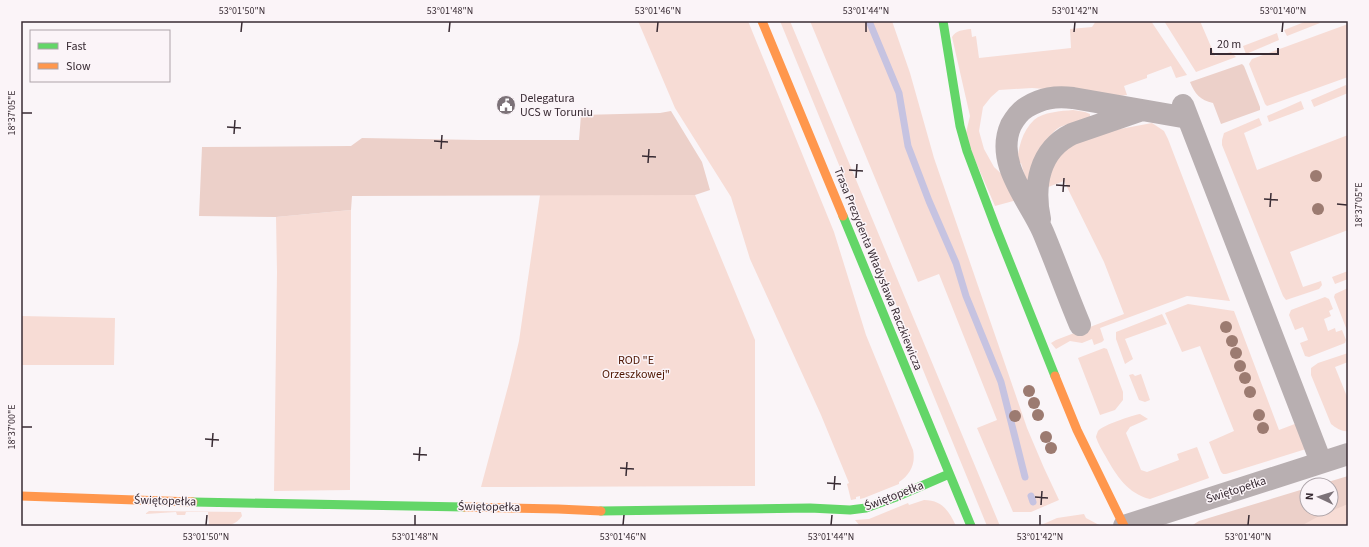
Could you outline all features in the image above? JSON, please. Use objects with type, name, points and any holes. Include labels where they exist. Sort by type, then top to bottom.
[{"type":"street","name":"Trasa Prezydenta Władysława Raczkiewicza","points":[[762,21],[971,526]]},
{"type":"street","points":[[943,21],[960,126],[966,151],[1077,430],[1124,526]]},
{"type":"street","points":[[1140,111],[1063,138],[1056,144],[1049,154],[1040,173],[1036,198],[1040,219],[1081,324],[1039,224],[1015,179],[1007,151],[1009,131],[1017,116],[1023,109],[1040,100],[1049,98],[1064,97],[1140,111],[1185,110],[1321,462]]},
{"type":"street","name":"Świętopełka","points":[[1124,526],[1348,454]]},
{"type":"street","name":"Świętopełka","points":[[21,496],[284,505],[558,509],[614,512],[810,508],[850,510],[866,508],[949,474]]},
{"type":"green space","points":[[638,21],[748,21],[834,232],[866,335],[913,450],[914,460],[911,469],[899,482],[899,484],[864,498],[860,499],[860,496],[851,500],[847,484],[849,483],[821,415],[750,259],[731,197],[675,108]]},
{"type":"green space","points":[[780,21],[790,21],[1000,526],[987,526]]},
{"type":"green space","points":[[810,21],[892,21],[910,73],[934,158],[1027,428],[1059,500],[1031,512],[1013,512],[977,428],[997,420],[939,274],[918,282]]},
{"type":"green space","points":[[1096,21],[1151,21],[1187,75],[1176,78],[1171,66],[1147,75],[1147,78],[1124,86],[1127,95],[1111,97],[1082,89],[1052,87],[1045,89],[1032,88],[999,90],[983,107],[979,131],[984,149],[994,167],[1007,179],[1017,200],[995,206],[965,137],[970,116],[952,37],[958,32],[971,29],[972,37],[976,36],[979,58],[1071,48],[1070,29],[1092,27]]},
{"type":"green space","points":[[1164,21],[1200,21],[1215,56],[1231,52],[1236,57],[1196,72]]},
{"type":"green space","points":[[1307,21],[1319,21],[1320,23],[1287,36],[1284,30]]},
{"type":"green space","points":[[1348,24],[1348,77],[1267,106],[1265,104],[1249,64],[1252,59]]},
{"type":"green space","points":[[1277,33],[1279,40],[1246,54],[1243,46]]},
{"type":"green space","points":[[1346,85],[1348,93],[1314,107],[1311,100]]},
{"type":"green space","points":[[1301,101],[1304,109],[1269,122],[1267,116]]},
{"type":"green space","points":[[1073,110],[1090,114],[1090,118],[1088,120],[1060,127],[1054,132],[1040,152],[1027,183],[1021,163],[1017,164],[1018,152],[1026,129],[1034,120],[1042,115],[1052,112]]},
{"type":"green space","points":[[1259,118],[1262,125],[1244,133],[1257,170],[1348,135],[1348,230],[1290,252],[1303,287],[1321,281],[1322,285],[1319,289],[1286,300],[1283,296],[1222,145],[1224,133]]},
{"type":"green space","points":[[1152,123],[1164,131],[1168,139],[1230,301],[1187,296],[1100,328],[1104,340],[1102,342],[1094,345],[1092,339],[1082,343],[1070,341],[1056,349],[1051,343],[1056,340],[1124,314],[1104,262],[1064,181],[1043,189],[1048,162],[1088,135]]},
{"type":"green space","name":"ROD \"E Orzeszkowej\"","points":[[540,195],[695,195],[755,340],[755,486],[481,487],[519,341]]},
{"type":"green space","points":[[351,210],[350,490],[274,491],[277,272],[276,217]]},
{"type":"green space","points":[[1348,271],[1348,279],[1335,284],[1332,277]]},
{"type":"green space","points":[[1348,288],[1348,333],[1334,297],[1335,294]]},
{"type":"green space","points":[[1325,297],[1329,299],[1333,309],[1329,311],[1331,316],[1324,319],[1328,331],[1335,328],[1336,332],[1342,330],[1346,340],[1345,343],[1309,357],[1305,356],[1300,343],[1308,340],[1303,327],[1295,330],[1289,315],[1291,310]]},
{"type":"green space","points":[[1188,304],[1234,311],[1279,430],[1300,422],[1306,449],[1226,474],[1221,472],[1209,442],[1234,431],[1200,346],[1182,352],[1165,313]]},
{"type":"green space","points":[[1162,314],[1167,324],[1125,339],[1133,359],[1125,364],[1116,339],[1116,332]]},
{"type":"green space","points":[[21,316],[115,318],[114,365],[21,365]]},
{"type":"green space","points":[[1104,348],[1107,349],[1123,392],[1123,400],[1115,410],[1100,415],[1078,358]]},
{"type":"green space","points":[[1348,353],[1348,362],[1335,367],[1348,399],[1348,431],[1344,431],[1331,424],[1311,375],[1311,368],[1318,363]]},
{"type":"green space","points":[[1133,374],[1135,376],[1141,374],[1150,400],[1145,402],[1139,400],[1129,375]]},
{"type":"green space","points":[[1140,414],[1148,419],[1130,427],[1126,433],[1141,470],[1147,472],[1179,460],[1177,454],[1197,447],[1209,478],[1150,499],[1135,493],[1129,488],[1114,470],[1100,447],[1096,437],[1098,431],[1106,426],[1125,418]]},
{"type":"green space","points":[[1348,483],[1348,526],[1207,526],[1299,510],[1299,517],[1339,517],[1339,497]]},
{"type":"green space","points":[[924,500],[936,502],[944,507],[948,511],[956,526],[860,526],[855,520],[869,519],[908,503],[909,505]]},
{"type":"green space","points":[[149,511],[241,512],[242,516],[235,523],[223,526],[209,526],[208,512],[186,512],[185,515],[177,515],[176,512],[145,514]]},
{"type":"green space","points":[[1084,514],[1086,518],[1101,526],[1039,526],[1057,518]]},
{"type":"shaded area","points":[[1242,64],[1260,110],[1221,124],[1213,103],[1198,96],[1190,82]]},
{"type":"shaded area","points":[[671,111],[702,162],[710,190],[695,195],[352,196],[351,210],[276,217],[199,216],[202,147],[351,146],[362,138],[579,140],[581,115],[660,113]]},
{"type":"shaded area","points":[[1348,476],[1348,504],[1339,508],[1339,479]]},
{"type":"shaded area","points":[[1299,490],[1299,517],[1317,517],[1301,526],[1191,526],[1199,521]]},
{"type":"waterway","points":[[869,21],[899,93],[908,146],[929,201],[956,263],[966,296],[1001,382],[1025,477]]},
{"type":"waterway","points":[[1031,496],[1033,502]]},
{"type":"traffic: fast","points":[[943,21],[960,126],[967,151],[1055,376]]},
{"type":"traffic: fast","points":[[843,216],[971,526]]},
{"type":"traffic: fast","points":[[601,511],[810,508],[850,510],[866,508],[949,474]]},
{"type":"traffic: fast","points":[[193,502],[464,507]]},
{"type":"traffic: slow","points":[[762,21],[843,216]]},
{"type":"traffic: slow","points":[[1055,376],[1077,430],[1124,526]]},
{"type":"traffic: slow","points":[[21,496],[193,502]]},
{"type":"traffic: slow","points":[[464,507],[601,511]]},
{"type":"place","name":"Delegatura UCS w Toruniu","points":[[506,105]]}]
